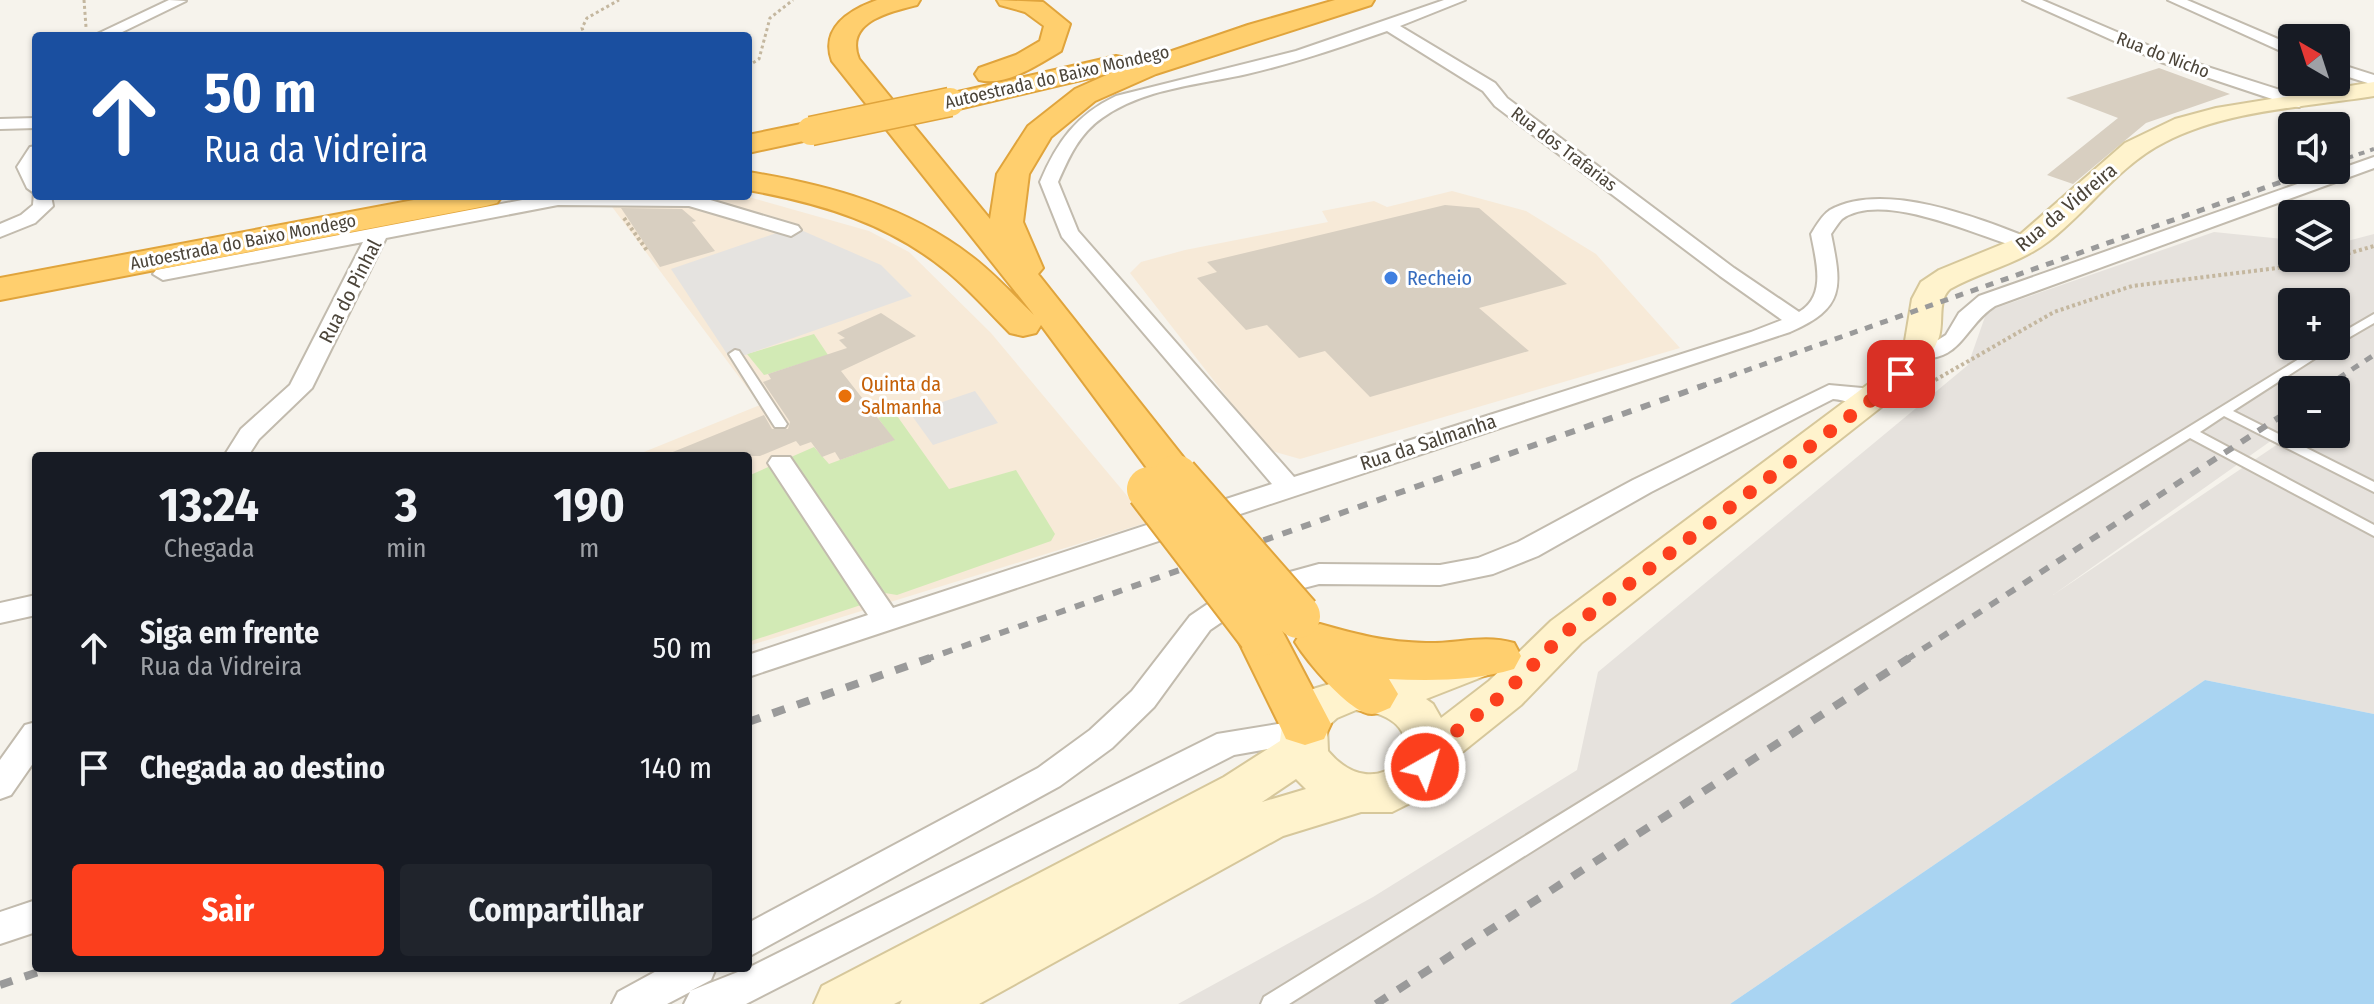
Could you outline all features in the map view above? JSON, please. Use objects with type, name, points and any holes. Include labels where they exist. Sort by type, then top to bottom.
[{"type":"highway","points":[[878,0],[855,8],[828,25],[819,44],[827,63],[1028,307],[1162,483],[1293,631],[1379,696]]},
{"type":"highway","points":[[908,0],[869,12],[847,28],[841,43],[846,61],[1003,257],[1028,307]]},
{"type":"highway","points":[[941,96],[1026,61],[1052,45],[1057,24],[1034,7],[1009,0]]},
{"type":"highway","name":"Autoestrada do Baixo Mondego","points":[[941,96],[1313,0]]},
{"type":"highway","name":"Autoestrada do Baixo Mondego","points":[[752,143],[806,124],[1287,23],[1362,0]]},
{"type":"highway","points":[[1028,307],[1006,222],[1013,174],[1039,132],[1085,95],[1146,68],[1287,23]]},
{"type":"highway","name":"Autoestrada do Baixo Mondego","points":[[752,127],[806,124]]},
{"type":"highway","points":[[752,182],[817,194],[863,208],[916,233],[960,265],[1028,307]]},
{"type":"highway","name":"Autoestrada do Baixo Mondego","points":[[0,272],[370,200]]},
{"type":"highway","name":"Autoestrada do Baixo Mondego","points":[[0,289],[465,200]]},
{"type":"highway","points":[[1293,631],[1380,660],[1430,662],[1496,656]]},
{"type":"highway","points":[[1293,631],[1304,735]]},
{"type":"street","points":[[1289,487],[1069,233],[1049,182],[1067,139],[1107,107],[1175,83],[1249,69],[1458,0]]},
{"type":"street","name":"Rua do Nicho","points":[[2030,0],[2167,59],[2299,102]]},
{"type":"street","points":[[2175,0],[2278,45]]},
{"type":"street","points":[[110,32],[179,1]]},
{"type":"street","name":"Rua dos Trafarias","points":[[1388,25],[1489,87],[1501,102],[1727,272],[1798,321]]},
{"type":"street","points":[[2350,72],[2374,80]]},
{"type":"street","name":"Rua da Vidreira","points":[[1566,632],[1870,401],[1901,374],[1926,328],[1927,298],[1941,281],[2027,244],[2134,149],[2163,131],[2216,116],[2374,89]]},
{"type":"street","points":[[0,124],[32,123]]},
{"type":"street","points":[[32,157],[26,167],[32,180]]},
{"type":"street","points":[[1916,351],[1949,346],[1970,312],[1987,301],[2374,162]]},
{"type":"street","points":[[0,231],[38,213],[43,206],[42,200]]},
{"type":"street","name":"Rua do Pinhal","points":[[239,452],[250,434],[300,388],[378,233],[553,200]]},
{"type":"street","name":"Rua do Pinhal","points":[[690,200],[791,230]]},
{"type":"street","name":"Rua da Salmanha","points":[[752,665],[1289,487],[1759,337],[1798,321],[1814,312],[1826,299],[1829,273],[1821,234],[1832,216],[1846,210],[1866,207],[1916,209],[1972,222],[2027,244]]},
{"type":"street","points":[[163,274],[378,233]]},
{"type":"street","points":[[752,939],[1049,777],[1101,739],[1143,699],[1200,623],[1256,591],[1319,574],[1440,575],[1483,567],[1528,549],[1642,486],[1829,392],[1854,393],[1870,401]]},
{"type":"street","points":[[781,463],[886,620]]},
{"type":"street","points":[[0,613],[32,606]]},
{"type":"street","points":[[841,1004],[1241,791],[1304,735],[1313,712],[1324,703],[1339,696],[1379,696],[1566,632]]},
{"type":"street","points":[[1430,752],[1505,693],[1566,632]]},
{"type":"street","points":[[927,1004],[1269,820],[1360,793],[1399,789],[1415,780],[1425,767],[1430,752],[1428,735],[1418,719],[1404,706],[1379,696]]},
{"type":"street","points":[[1304,735],[1311,764],[1340,787],[1360,793]]},
{"type":"street","points":[[703,1004],[749,985],[1228,743],[1304,735]]},
{"type":"street","points":[[0,786],[32,740]]},
{"type":"street","points":[[0,928],[32,917]]},
{"type":"street","points":[[631,1004],[691,972]]},
{"type":"lane","points":[[2350,333],[2374,318]]},
{"type":"lane","points":[[735,354],[780,424]]},
{"type":"lane","points":[[1271,1004],[2305,360]]},
{"type":"lane","points":[[2222,410],[2374,488]]},
{"type":"lane","points":[[2188,431],[2374,531]]},
{"type":"path","points":[[84,0],[87,32]]},
{"type":"path","points":[[584,32],[582,28],[587,18],[619,0]]},
{"type":"path","points":[[752,63],[759,59],[770,18],[793,0]]},
{"type":"path","points":[[612,200],[648,252]]},
{"type":"path","points":[[2350,253],[2374,246]]},
{"type":"shaded area","points":[[1452,191],[1526,211],[1596,254],[1680,348],[1300,459],[1268,450],[1130,273],[1141,262],[1185,250],[1328,222],[1322,211],[1374,201],[1387,207]]},
{"type":"shaded area","points":[[752,198],[869,231],[909,252],[991,333],[1149,522],[752,645],[752,452],[644,452],[760,405],[607,200]]},
{"type":"shaded area","points":[[794,227],[881,265],[912,296],[731,360],[671,269]]},
{"type":"shaded area","points":[[2214,232],[2278,239],[2278,272],[2350,272],[2350,240],[2374,234],[2374,714],[2205,680],[1730,1004],[1178,1004],[1373,897],[1577,770],[1598,672],[1968,365],[1987,311]],"holes":[[[2278,376],[2350,376],[2350,448],[2278,448],[2278,444],[2053,595],[2278,436]]]},
{"type":"shaded area","points":[[975,391],[998,423],[933,445],[910,413]]},
{"type":"green space","points":[[814,334],[828,355],[764,375],[747,354]]},
{"type":"green space","points":[[895,413],[949,489],[1016,470],[1055,534],[1051,541],[897,595],[881,589],[861,598],[864,604],[752,641],[752,474],[814,447],[829,464],[894,440],[878,418]]},
{"type":"water","points":[[2205,680],[2374,714],[2374,1004],[1730,1004]]},
{"type":"building","points":[[2159,68],[2230,94],[2146,123],[2073,184],[2047,175],[2118,118],[2066,98]]},
{"type":"building","name":"Recheio","points":[[1445,205],[1479,208],[1567,284],[1479,308],[1529,351],[1370,397],[1325,351],[1299,358],[1267,325],[1246,330],[1197,278],[1217,272],[1207,262]]},
{"type":"building","points":[[621,208],[682,209],[696,221],[692,222],[715,251],[660,267]]},
{"type":"building","points":[[881,313],[916,336],[841,371],[895,440],[840,460],[835,452],[822,457],[811,442],[800,446],[796,441],[760,456],[752,456],[752,452],[673,452],[764,415],[772,429],[788,429],[790,422],[763,382],[771,379],[768,374],[847,348],[839,340],[845,338],[837,333]]},
{"type":"railway","points":[[2350,157],[2374,149]]},
{"type":"railway","points":[[1699,387],[2278,183]]},
{"type":"railway","points":[[2342,376],[2374,355]]},
{"type":"railway","points":[[924,660],[1705,385]]},
{"type":"railway","points":[[1906,660],[2278,418]]},
{"type":"railway","points":[[752,721],[930,658]]},
{"type":"railway","points":[[1376,1004],[1909,658]]},
{"type":"railway","points":[[0,985],[38,972]]},
{"type":"place","name":"Recheio","points":[[1391,278]]},
{"type":"place","name":"Quinta da Salmanha","points":[[845,396]]},
{"type":"route","points":[[1425,767],[1430,752],[1505,693],[1566,632],[1870,401],[1901,374]]}]
